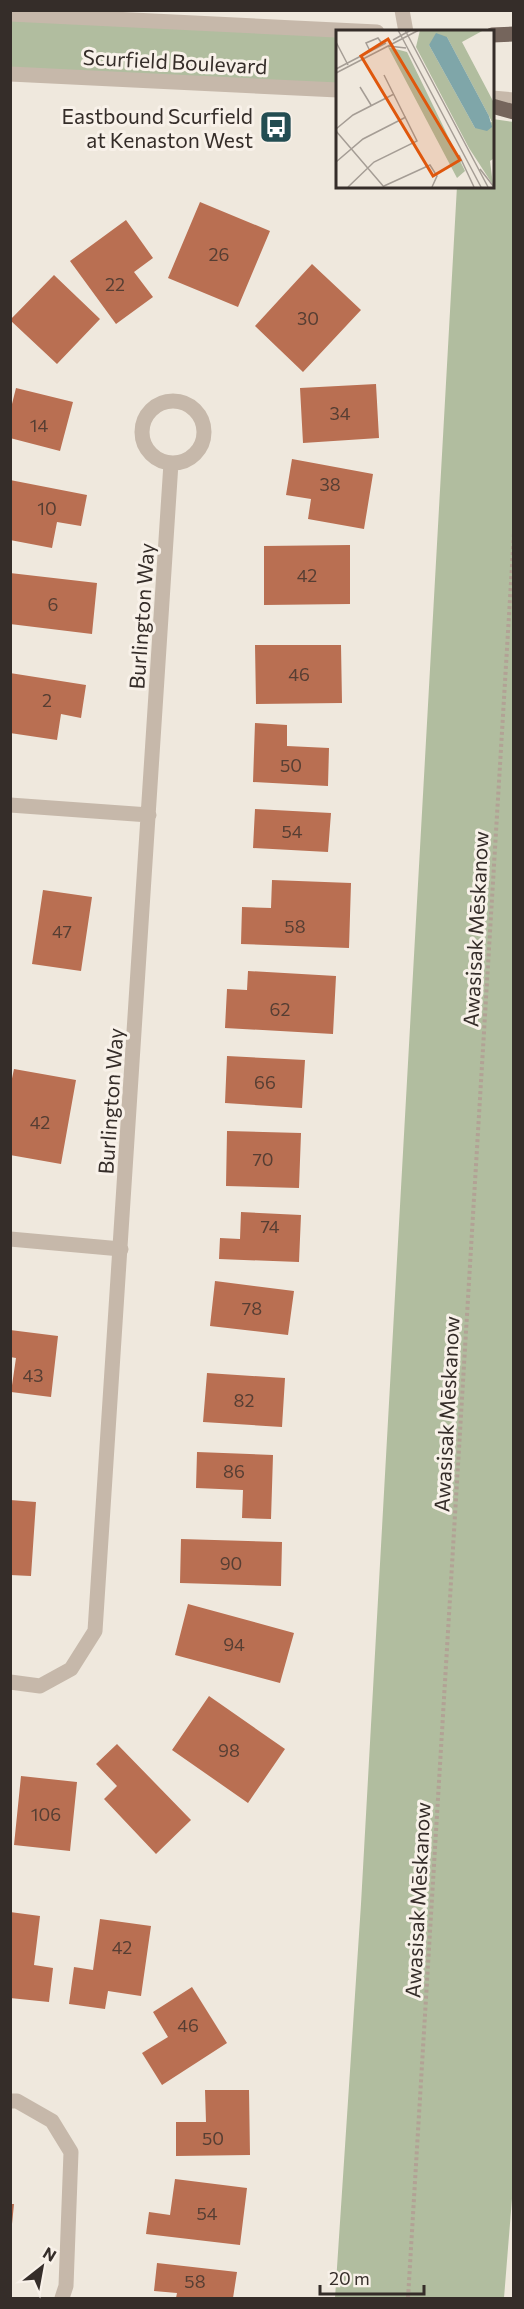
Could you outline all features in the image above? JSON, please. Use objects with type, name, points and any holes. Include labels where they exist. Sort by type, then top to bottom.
[{"type":"main road","points":[[494,36],[513,34]]},
{"type":"main road","points":[[494,106],[513,112]]},
{"type":"street","points":[[402,10],[406,30]]},
{"type":"street","name":"Scurfield Boulevard","points":[[10,14],[176,16],[352,30]]},
{"type":"street","points":[[494,36],[513,38]]},
{"type":"street","name":"Scurfield Boulevard","points":[[10,74],[336,90]]},
{"type":"street","points":[[494,98],[513,100]]},
{"type":"street","points":[[175,400],[195,409],[204,429],[199,450],[191,458],[181,463],[171,463],[160,461],[151,455],[141,437],[141,426],[152,407],[162,402],[175,400]]},
{"type":"street","name":"Burlington Way","points":[[10,1682],[40,1686],[71,1669],[95,1631],[171,463]]},
{"type":"street","points":[[10,805],[149,815]]},
{"type":"street","points":[[10,1239],[121,1249]]},
{"type":"street","points":[[10,2101],[17,2101],[52,2121],[71,2152],[66,2286],[62,2298]]},
{"type":"path","name":"Awasisak Mēskanow","points":[[408,2298],[513,532]]},
{"type":"green space","points":[[10,14],[336,32],[336,90],[11,74]]},
{"type":"green space","points":[[494,119],[514,122],[513,2186],[504,2298],[335,2298],[361,1904],[457,188],[494,188]]},
{"type":"building","points":[[200,202],[270,231],[238,307],[168,278]]},
{"type":"building","points":[[126,220],[153,258],[134,272],[153,297],[116,324],[70,261]]},
{"type":"building","points":[[312,264],[361,310],[303,372],[255,326]]},
{"type":"building","points":[[54,275],[100,319],[57,364],[10,320]]},
{"type":"building","points":[[376,384],[379,438],[303,443],[300,388]]},
{"type":"building","points":[[16,388],[73,402],[60,451],[10,438],[10,412]]},
{"type":"building","points":[[292,459],[373,474],[364,529],[308,519],[311,499],[286,495]]},
{"type":"building","points":[[10,480],[87,495],[81,526],[57,522],[52,548],[10,540]]},
{"type":"building","points":[[350,545],[350,604],[264,605],[264,546]]},
{"type":"building","points":[[10,573],[97,583],[92,634],[10,624]]},
{"type":"building","points":[[255,645],[341,645],[342,703],[256,704]]},
{"type":"building","points":[[10,673],[86,685],[81,718],[61,714],[57,740],[10,733]]},
{"type":"building","points":[[255,723],[287,725],[287,746],[329,748],[328,786],[253,782]]},
{"type":"building","points":[[255,809],[331,813],[328,852],[253,848]]},
{"type":"building","points":[[272,880],[351,883],[349,948],[241,944],[242,907],[271,908]]},
{"type":"building","points":[[43,890],[92,897],[81,971],[32,964]]},
{"type":"building","points":[[248,971],[336,976],[333,1034],[225,1028],[227,989],[247,990]]},
{"type":"building","points":[[227,1056],[305,1060],[302,1108],[225,1103]]},
{"type":"building","points":[[14,1069],[76,1080],[61,1164],[10,1155],[10,1088]]},
{"type":"building","points":[[227,1131],[301,1133],[299,1188],[226,1186]]},
{"type":"building","points":[[241,1212],[301,1215],[299,1262],[219,1259],[220,1238],[240,1239]]},
{"type":"building","points":[[215,1281],[294,1291],[288,1335],[210,1326]]},
{"type":"building","points":[[10,1330],[58,1336],[51,1397],[11,1392],[16,1358],[10,1357]]},
{"type":"building","points":[[207,1373],[285,1378],[282,1427],[203,1422]]},
{"type":"building","points":[[197,1452],[273,1455],[271,1519],[242,1518],[243,1490],[196,1488]]},
{"type":"building","points":[[10,1500],[36,1502],[31,1576],[10,1575]]},
{"type":"building","points":[[181,1539],[282,1542],[281,1586],[180,1583]]},
{"type":"building","points":[[188,1604],[294,1633],[280,1683],[175,1655]]},
{"type":"building","points":[[209,1696],[285,1749],[248,1803],[172,1750]]},
{"type":"building","points":[[117,1744],[191,1820],[156,1854],[104,1799],[117,1786],[96,1764]]},
{"type":"building","points":[[21,1776],[77,1782],[70,1851],[14,1845]]},
{"type":"building","points":[[10,1912],[40,1916],[34,1965],[53,1968],[49,2002],[10,1998]]},
{"type":"building","points":[[100,1919],[151,1926],[141,1996],[108,1991],[105,2009],[69,2004],[74,1967],[93,1970]]},
{"type":"building","points":[[192,1987],[227,2043],[162,2085],[142,2053],[168,2037],[153,2012]]},
{"type":"building","points":[[205,2090],[249,2090],[250,2155],[176,2156],[176,2122],[206,2122]]},
{"type":"building","points":[[175,2179],[247,2188],[240,2245],[146,2234],[149,2212],[170,2215]]},
{"type":"building","points":[[10,2204],[14,2204],[12,2224],[10,2224]]},
{"type":"building","points":[[157,2263],[237,2272],[233,2298],[176,2298],[177,2293],[154,2291]]},
{"type":"place","name":"Eastbound Scurfield at Kenaston West","points":[[276,127]]}]
